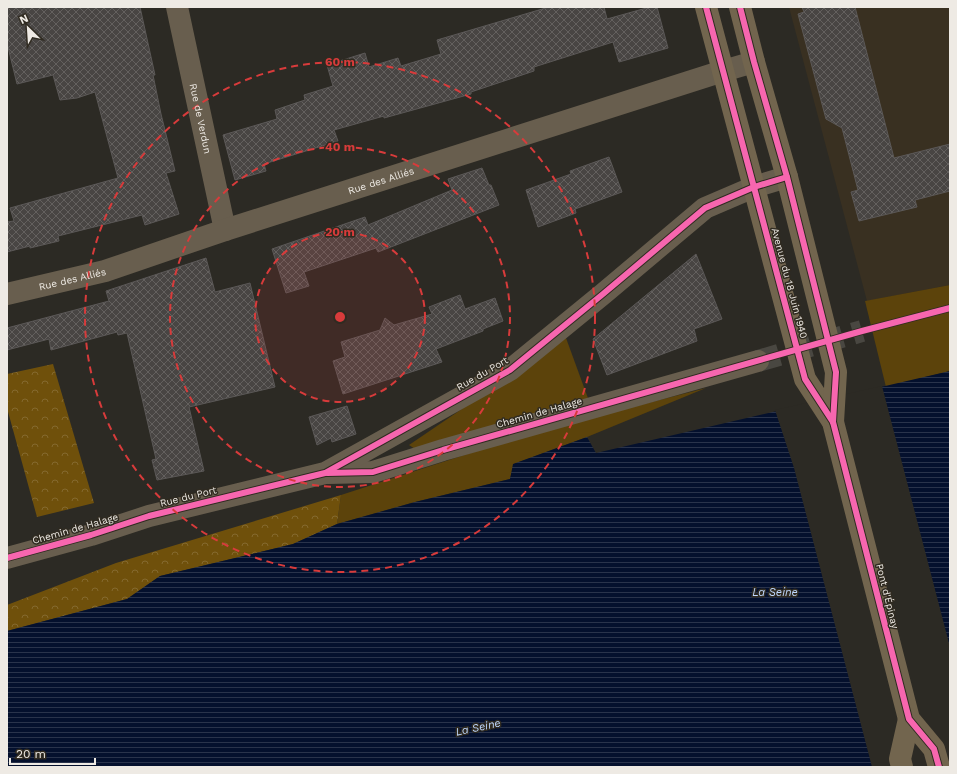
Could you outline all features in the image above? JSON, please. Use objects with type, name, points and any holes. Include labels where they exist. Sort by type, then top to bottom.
[{"type":"main road","name":"Avenue du 18 Juin 1940","points":[[706,7],[805,379],[833,422]]},
{"type":"main road","points":[[740,7],[787,177],[836,372],[833,422]]},
{"type":"main road","name":"Pont d'Épinay","points":[[833,422],[909,719],[934,749],[939,767]]},
{"type":"main road","name":"Pont d'Épinay","points":[[902,767],[900,759],[909,719]]},
{"type":"street","name":"Rue de Verdun","points":[[177,7],[225,230]]},
{"type":"street","name":"Rue des Alliés","points":[[7,294],[105,271],[225,230],[754,62]]},
{"type":"street","name":"Rue du Port","points":[[149,516],[325,473],[510,370],[705,208],[754,187],[787,177]]},
{"type":"street","name":"Chemin de Halage","points":[[325,473],[373,472],[443,450],[758,361]]},
{"type":"street","name":"Chemin de Halage","points":[[7,558],[91,535],[149,516]]},
{"type":"shaded area","points":[[789,7],[950,7],[950,285],[867,301]]},
{"type":"shaded area","points":[[950,285],[950,371],[886,387],[865,301]]},
{"type":"shaded area","points":[[566,338],[589,401],[421,453],[409,445]]},
{"type":"shaded area","points":[[706,388],[587,437],[514,464],[510,479],[415,502],[337,524],[341,495],[532,433]]},
{"type":"green space","points":[[53,364],[94,503],[37,517],[7,408],[7,374]]},
{"type":"green space","points":[[341,495],[337,524],[293,544],[160,576],[127,599],[7,631],[7,605],[116,563]]},
{"type":"water","name":"La Seine","points":[[950,371],[950,767],[7,767],[7,631],[127,599],[160,576],[293,544],[337,524],[415,502],[510,479],[513,464],[587,437],[596,453]]},
{"type":"pier","points":[[882,386],[950,647],[950,767],[872,767],[794,468],[775,410]]},
{"type":"building","points":[[7,7],[140,7],[155,75],[153,75],[161,114],[175,171],[166,173],[179,214],[145,225],[142,215],[58,236],[59,241],[7,252],[7,222],[14,221],[10,208],[118,178],[95,92],[77,98],[60,100],[53,75],[17,84],[7,43]]},
{"type":"building","points":[[549,7],[604,7],[607,19],[650,7],[657,7],[668,48],[619,62],[613,42],[534,67],[534,71],[471,92],[471,94],[334,130],[338,141],[264,164],[266,171],[235,180],[223,135],[277,119],[275,110],[305,100],[304,95],[333,86],[327,65],[365,53],[369,67],[398,58],[401,66],[441,54],[437,40]]},
{"type":"building","points":[[802,7],[855,7],[894,158],[950,144],[950,191],[915,200],[917,207],[859,221],[851,192],[858,190],[842,128],[826,119],[798,14],[804,12]]},
{"type":"building","points":[[609,157],[622,192],[575,209],[576,213],[538,227],[526,190],[571,174],[570,171]]},
{"type":"building","points":[[482,168],[499,205],[378,252],[376,248],[304,272],[309,286],[286,293],[272,249],[365,217],[368,225],[452,190],[448,179]]},
{"type":"building","points":[[696,254],[722,319],[694,329],[697,341],[607,375],[593,339]]},
{"type":"building","points":[[206,258],[215,292],[250,283],[275,387],[189,407],[204,471],[157,480],[152,460],[156,459],[127,333],[118,335],[117,332],[51,350],[49,339],[7,350],[7,328],[109,301],[106,291]]},
{"type":"building","points":[[460,295],[465,309],[495,298],[503,321],[483,329],[483,331],[436,349],[442,362],[343,394],[333,361],[345,357],[341,342],[380,330],[385,318],[394,325],[432,314],[429,307]]},
{"type":"building","points":[[347,406],[356,434],[332,442],[331,438],[317,445],[309,417]]},
{"type":"tunnel","points":[[758,361],[862,331]]},
{"type":"cycle path","points":[[706,7],[805,379],[833,422],[909,719],[934,749],[939,767]]},
{"type":"cycle path","points":[[740,7],[787,177],[836,372],[833,422]]},
{"type":"cycle path","points":[[7,558],[91,535],[149,516],[325,473],[510,370],[705,208],[754,187],[787,177]]},
{"type":"cycle path","points":[[327,473],[373,472],[443,450],[862,331],[950,308]]}]
